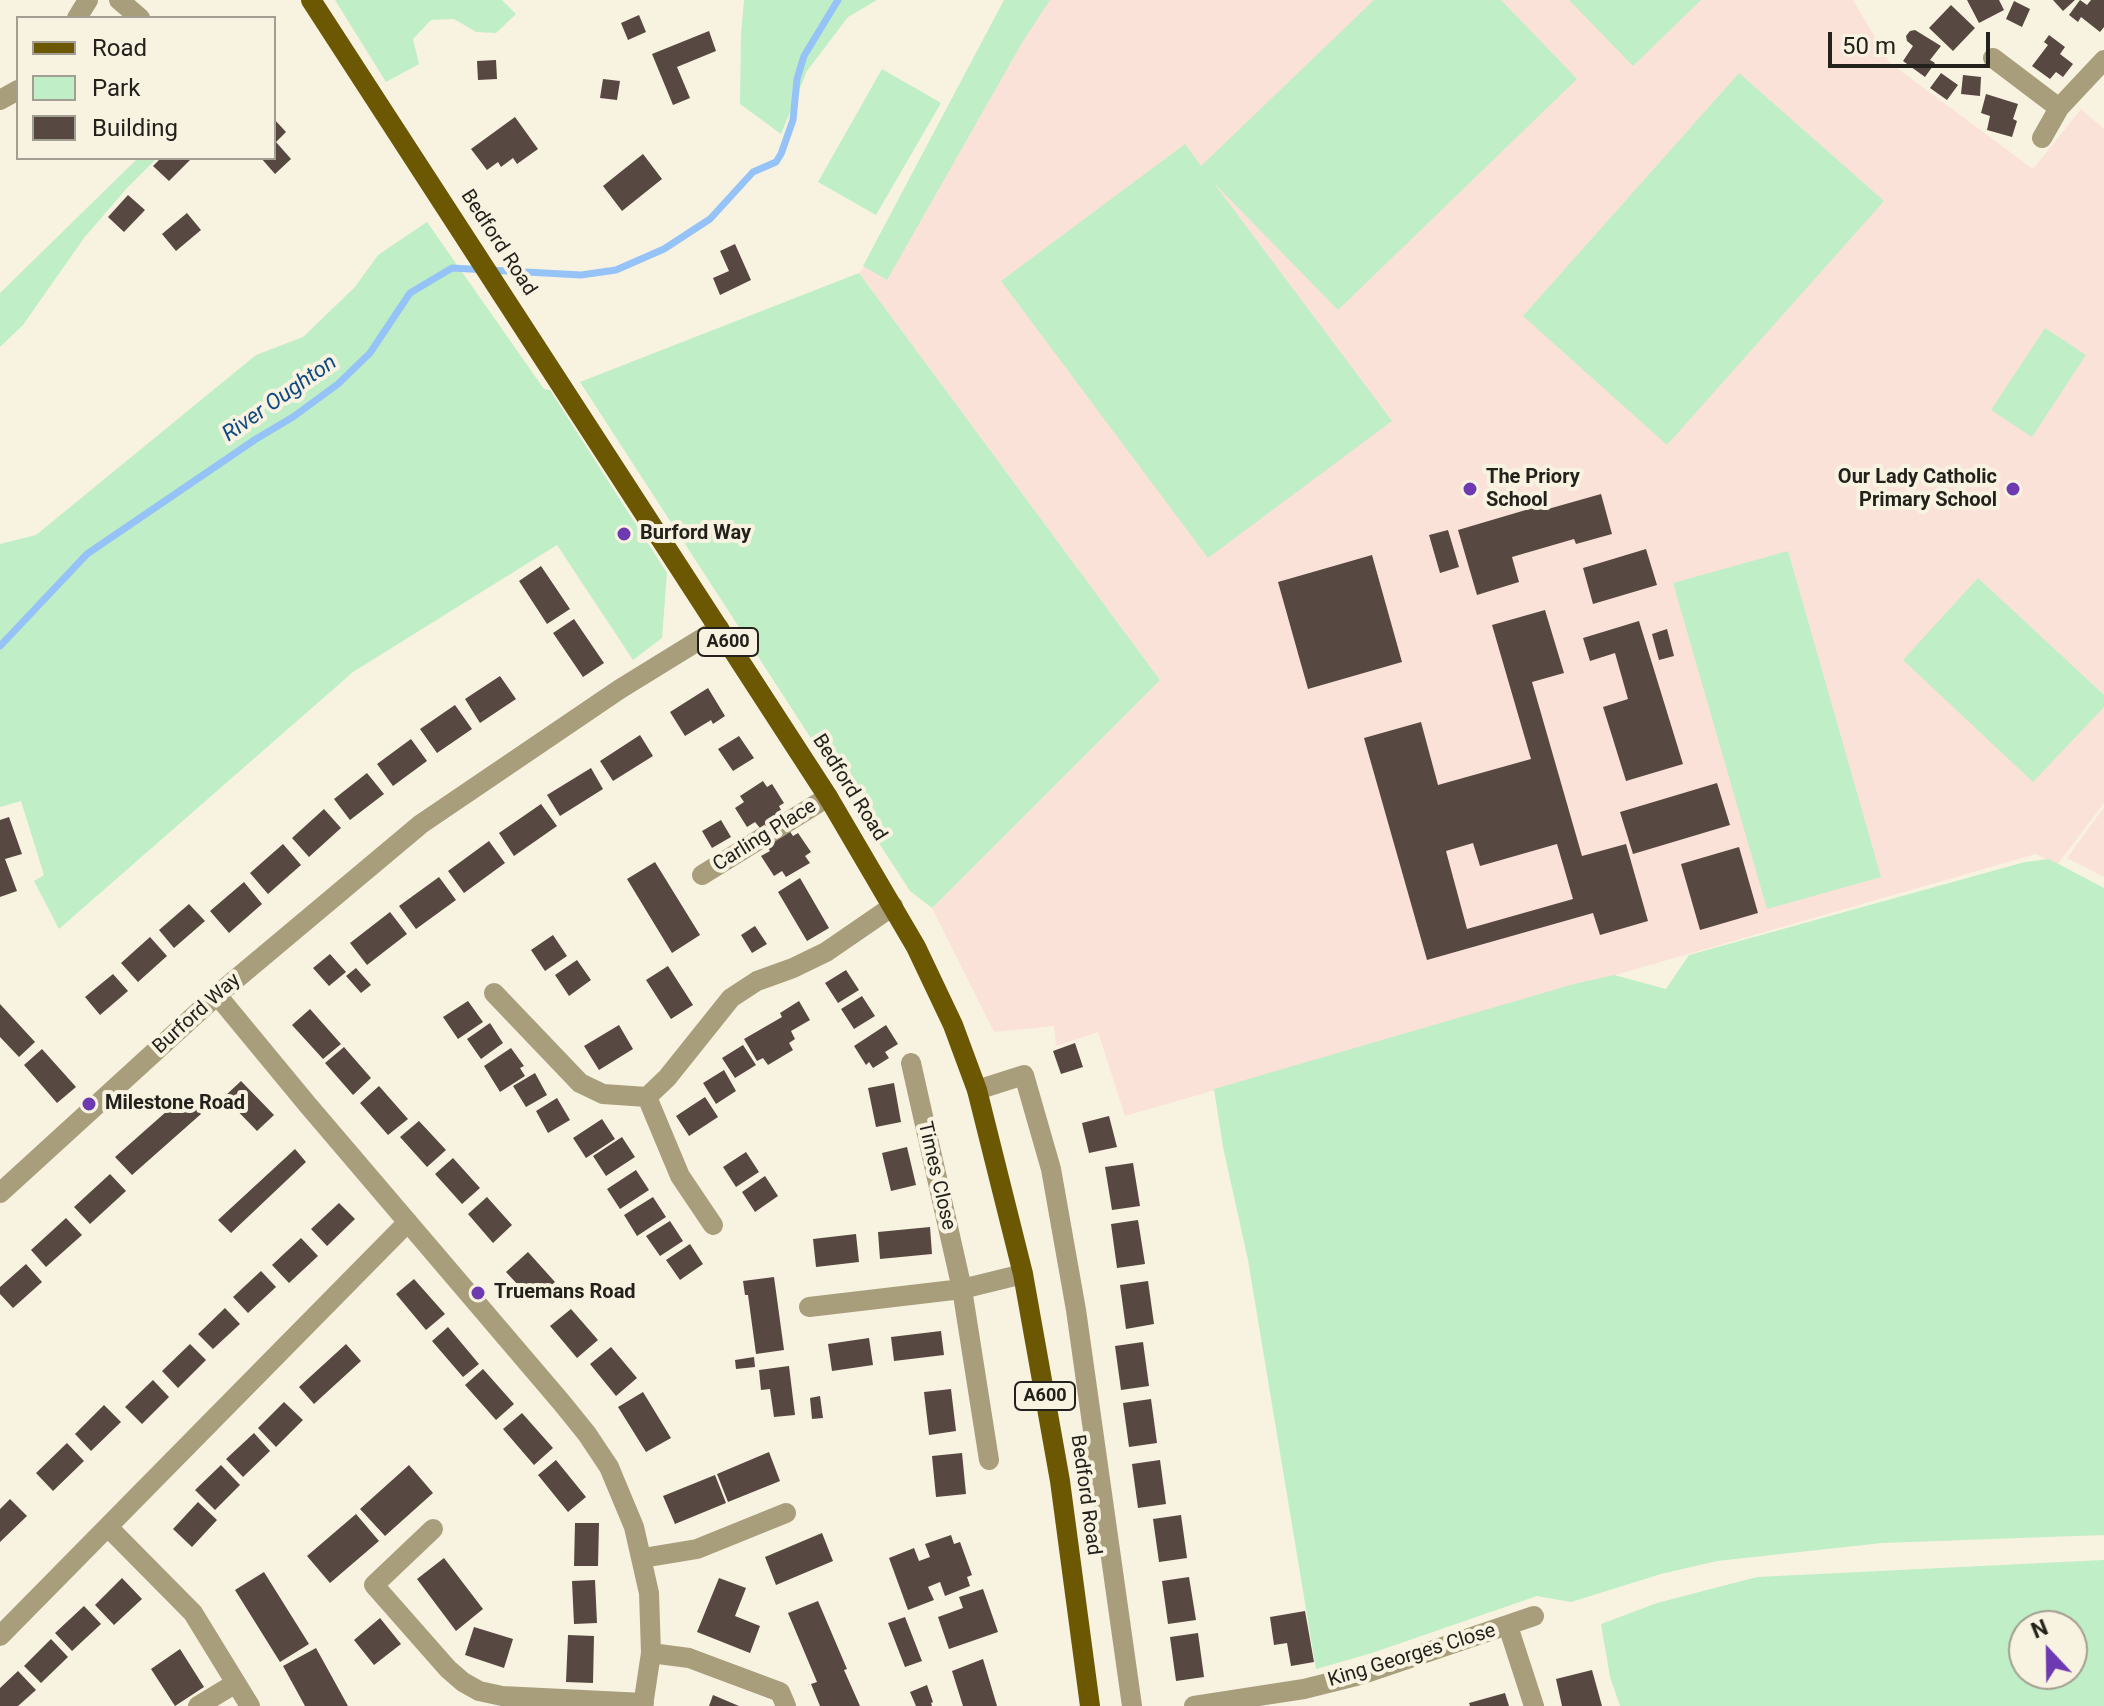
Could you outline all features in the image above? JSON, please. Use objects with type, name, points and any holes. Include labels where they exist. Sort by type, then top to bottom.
[{"type":"main road","name":"Bedford Road","points":[[311,0],[828,797],[916,947],[953,1025],[977,1090],[1023,1274],[1060,1481],[1090,1706]]},
{"type":"street","points":[[119,0],[138,16]]},
{"type":"street","points":[[1993,58],[2059,108]]},
{"type":"street","points":[[2042,138],[2059,108],[2104,60]]},
{"type":"street","name":"Burford Way","points":[[0,1193],[217,995],[421,824],[620,689],[719,628]]},
{"type":"street","name":"Carling Place","points":[[702,875],[828,797]]},
{"type":"street","points":[[494,993],[580,1083],[603,1094],[647,1097],[667,1078],[731,998],[757,981],[826,952],[893,906]]},
{"type":"street","points":[[217,995],[587,1434],[609,1467],[623,1496],[643,1558],[649,1593],[651,1653],[644,1704],[502,1696],[479,1691],[463,1682],[374,1585],[433,1529]]},
{"type":"street","name":"Times Close","points":[[911,1063],[962,1289],[989,1460]]},
{"type":"street","name":"Bedford Road","points":[[977,1090],[1024,1075],[1051,1169],[1076,1310],[1132,1706]]},
{"type":"street","points":[[647,1097],[680,1176],[713,1225]]},
{"type":"street","points":[[0,1636],[408,1222]]},
{"type":"street","points":[[809,1307],[962,1289],[1023,1274]]},
{"type":"street","points":[[643,1558],[697,1549],[786,1513]]},
{"type":"street","points":[[108,1527],[193,1613],[250,1706]]},
{"type":"street","name":"King Georges Close","points":[[1194,1706],[1306,1697],[1360,1675],[1534,1616]]},
{"type":"street","points":[[1508,1626],[1534,1706]]},
{"type":"street","points":[[651,1653],[689,1658],[780,1692],[786,1706]]},
{"type":"street","points":[[198,1706],[236,1683]]},
{"type":"shaded area","name":"The Priory School","points":[[1021,0],[1853,0],[1890,63],[2033,169],[2081,109],[2104,129],[2104,803],[2057,865],[2036,854],[1125,1116],[1098,1032],[1056,1046],[1054,1026],[994,1032],[932,908],[1160,680],[859,273]]},
{"type":"shaded area","points":[[2104,807],[2104,877],[2067,858]]},
{"type":"green space","points":[[335,0],[502,0],[516,14],[496,33],[476,32],[454,19],[431,20],[413,39],[419,64],[386,82]]},
{"type":"green space","points":[[744,0],[877,0],[848,17],[807,71],[781,134],[740,104]]},
{"type":"green space","points":[[1004,0],[1050,0],[1023,41],[887,280],[863,266]]},
{"type":"green space","points":[[1374,0],[1501,0],[1577,79],[1338,310],[1213,182],[1392,421],[1208,558],[1001,281],[1185,144],[1201,166]]},
{"type":"green space","points":[[1569,0],[1701,0],[1633,66]]},
{"type":"green space","points":[[882,69],[941,103],[876,215],[818,182]]},
{"type":"green space","points":[[1739,73],[1884,201],[1667,445],[1523,316]]},
{"type":"green space","points":[[136,160],[155,160],[84,238],[23,325],[0,347],[0,293]]},
{"type":"green space","points":[[427,222],[544,389],[550,390],[667,573],[662,638],[633,660],[557,545],[353,672],[59,929],[34,881],[44,875],[21,801],[0,807],[0,544],[36,535],[256,355],[303,337],[355,287],[378,255]]},
{"type":"green space","points":[[859,273],[1160,680],[932,908],[910,891],[580,382]]},
{"type":"green space","points":[[2045,328],[2086,355],[2032,437],[1991,410]]},
{"type":"green space","points":[[1788,551],[1881,877],[1767,909],[1673,583]]},
{"type":"green space","points":[[1978,578],[2104,695],[2104,707],[2033,782],[1903,660]]},
{"type":"green space","points":[[2049,859],[2104,888],[2104,1535],[1882,1543],[1717,1561],[1661,1574],[1571,1602],[1537,1596],[1316,1669],[1248,1260],[1223,1147],[1214,1089],[1614,975],[1666,989],[1689,955],[2025,862]]},
{"type":"green space","points":[[2104,1560],[2104,1706],[1620,1706],[1610,1677],[1601,1624],[1657,1603],[1757,1577]]},
{"type":"building","points":[[1967,0],[1999,0],[2004,10],[1979,23]]},
{"type":"building","points":[[2053,0],[2075,0],[2063,11]]},
{"type":"building","points":[[2080,0],[2087,5],[2091,0],[2104,0],[2104,27],[2100,32],[2081,17],[2078,22],[2069,15]]},
{"type":"building","points":[[2014,1],[2030,9],[2022,27],[2006,19]]},
{"type":"building","points":[[1951,5],[1975,28],[1953,51],[1929,28]]},
{"type":"building","points":[[639,15],[646,32],[628,40],[621,23]]},
{"type":"building","points":[[1915,30],[1941,46],[1930,60],[1935,63],[1925,77],[1903,61],[1913,46],[1906,36]]},
{"type":"building","points":[[709,31],[716,51],[677,67],[690,98],[673,105],[652,54]]},
{"type":"building","points":[[2049,35],[2065,47],[2060,54],[2073,64],[2063,77],[2056,72],[2050,79],[2032,66],[2048,45],[2044,42]]},
{"type":"building","points":[[496,60],[497,79],[478,80],[477,61]]},
{"type":"building","points":[[1941,73],[1958,85],[1947,100],[1930,88]]},
{"type":"building","points":[[1963,75],[1981,77],[1980,96],[1961,94]]},
{"type":"building","points":[[603,79],[620,81],[617,100],[600,98]]},
{"type":"building","points":[[1986,94],[2018,104],[2012,137],[1987,130],[1990,116],[1981,113]]},
{"type":"building","points":[[515,117],[538,149],[517,164],[513,158],[501,167],[498,162],[487,170],[471,149]]},
{"type":"building","points":[[276,121],[286,132],[276,142]]},
{"type":"building","points":[[276,142],[291,159],[275,174],[263,160],[276,160]]},
{"type":"building","points":[[643,154],[662,179],[622,211],[603,186]]},
{"type":"building","points":[[159,160],[190,160],[169,181],[153,166]]},
{"type":"building","points":[[128,195],[145,210],[124,232],[108,217]]},
{"type":"building","points":[[187,213],[201,230],[176,251],[162,234]]},
{"type":"building","points":[[735,244],[751,280],[720,295],[713,278],[729,271],[720,251]]},
{"type":"building","points":[[1601,494],[1612,534],[1576,544],[1574,539],[1512,557],[1519,582],[1477,595],[1458,530],[1546,504],[1548,509]]},
{"type":"building","points":[[1448,530],[1459,567],[1440,573],[1429,535]]},
{"type":"building","points":[[1646,549],[1657,585],[1593,604],[1583,568]]},
{"type":"building","points":[[1372,555],[1402,662],[1308,689],[1278,582]]},
{"type":"building","points":[[541,566],[570,609],[547,624],[519,581]]},
{"type":"building","points":[[1545,610],[1564,673],[1532,682],[1582,856],[1626,844],[1648,921],[1600,935],[1593,913],[1427,960],[1364,738],[1421,722],[1438,785],[1531,759],[1492,625]],"holes":[[[1473,843],[1480,866],[1557,844],[1573,899],[1467,929],[1446,851]]]},
{"type":"building","points":[[574,619],[604,663],[583,677],[553,633]]},
{"type":"building","points":[[1639,621],[1683,764],[1626,781],[1603,707],[1628,699],[1615,653],[1590,661],[1583,638]]},
{"type":"building","points":[[1667,629],[1674,656],[1659,660],[1652,634]]},
{"type":"building","points":[[500,676],[516,699],[480,723],[465,699]]},
{"type":"building","points":[[708,688],[725,716],[713,724],[711,720],[685,736],[670,712]]},
{"type":"building","points":[[455,705],[472,729],[437,753],[420,729]]},
{"type":"building","points":[[640,735],[653,756],[613,781],[600,761]]},
{"type":"building","points":[[739,736],[754,758],[733,771],[718,749]]},
{"type":"building","points":[[411,739],[427,761],[393,786],[377,764]]},
{"type":"building","points":[[591,768],[603,789],[560,816],[547,795]]},
{"type":"building","points":[[367,773],[384,794],[350,820],[334,799]]},
{"type":"building","points":[[763,781],[767,787],[772,784],[784,803],[779,806],[783,814],[760,828],[755,822],[747,827],[735,808],[744,802],[740,796]]},
{"type":"building","points":[[1717,783],[1730,825],[1633,854],[1620,812]]},
{"type":"building","points":[[541,804],[557,826],[514,856],[499,833]]},
{"type":"building","points":[[324,809],[341,828],[309,857],[292,838]]},
{"type":"building","points":[[9,817],[22,854],[5,859],[17,891],[0,897],[0,820]]},
{"type":"building","points":[[721,820],[731,837],[712,848],[702,831]]},
{"type":"building","points":[[789,830],[793,836],[798,833],[811,852],[805,856],[810,863],[786,877],[782,871],[774,876],[761,856],[770,851],[766,845]]},
{"type":"building","points":[[489,841],[505,863],[464,893],[448,871]]},
{"type":"building","points":[[283,844],[301,865],[268,894],[250,873]]},
{"type":"building","points":[[1739,847],[1758,913],[1700,930],[1681,864]]},
{"type":"building","points":[[655,862],[700,935],[672,953],[627,879]]},
{"type":"building","points":[[439,877],[456,900],[416,929],[399,906]]},
{"type":"building","points":[[800,878],[829,928],[807,941],[778,892]]},
{"type":"building","points":[[244,882],[262,904],[229,933],[210,911]]},
{"type":"building","points":[[189,904],[205,921],[174,948],[159,930]]},
{"type":"building","points":[[390,912],[407,934],[367,965],[350,943]]},
{"type":"building","points":[[755,926],[767,944],[752,953],[741,935]]},
{"type":"building","points":[[553,935],[567,956],[545,971],[531,950]]},
{"type":"building","points":[[150,937],[167,956],[138,982],[121,963]]},
{"type":"building","points":[[330,954],[346,972],[329,986],[313,968]]},
{"type":"building","points":[[577,960],[591,980],[569,996],[555,975]]},
{"type":"building","points":[[668,966],[693,1005],[671,1019],[646,980]]},
{"type":"building","points":[[356,968],[371,985],[361,993],[346,976]]},
{"type":"building","points":[[846,970],[859,990],[838,1003],[825,983]]},
{"type":"building","points":[[113,974],[128,991],[100,1015],[85,997]]},
{"type":"building","points":[[862,996],[875,1016],[854,1029],[841,1009]]},
{"type":"building","points":[[468,1001],[483,1022],[458,1039],[443,1017]]},
{"type":"building","points":[[799,1001],[810,1020],[791,1031],[795,1039],[789,1043],[793,1050],[768,1065],[763,1058],[757,1061],[744,1039],[782,1017],[780,1013]]},
{"type":"building","points":[[0,1004],[35,1042],[19,1057],[0,1037]]},
{"type":"building","points":[[310,1009],[341,1044],[323,1059],[292,1025]]},
{"type":"building","points":[[490,1023],[503,1043],[481,1059],[467,1039]]},
{"type":"building","points":[[619,1025],[633,1049],[599,1070],[584,1046]]},
{"type":"building","points":[[886,1025],[898,1044],[885,1052],[889,1058],[873,1068],[869,1062],[866,1065],[854,1046]]},
{"type":"building","points":[[1075,1043],[1083,1067],[1061,1074],[1053,1051]]},
{"type":"building","points":[[743,1045],[756,1065],[735,1078],[722,1058]]},
{"type":"building","points":[[344,1047],[371,1078],[353,1095],[325,1063]]},
{"type":"building","points":[[511,1048],[524,1066],[520,1068],[525,1076],[500,1092],[484,1066]]},
{"type":"building","points":[[42,1049],[76,1087],[57,1103],[24,1065]]},
{"type":"building","points":[[724,1070],[736,1091],[716,1104],[703,1083]]},
{"type":"building","points":[[535,1073],[547,1095],[526,1107],[513,1086]]},
{"type":"building","points":[[241,1081],[274,1115],[257,1131],[224,1097]]},
{"type":"building","points":[[894,1083],[901,1122],[876,1127],[868,1088]]},
{"type":"building","points":[[379,1086],[408,1119],[388,1135],[360,1103]]},
{"type":"building","points":[[184,1096],[201,1114],[132,1175],[115,1157]]},
{"type":"building","points":[[705,1097],[718,1117],[689,1136],[676,1116]]},
{"type":"building","points":[[557,1098],[570,1120],[548,1133],[536,1111]]},
{"type":"building","points":[[1109,1116],[1117,1147],[1089,1153],[1082,1123]]},
{"type":"building","points":[[602,1119],[615,1139],[586,1158],[573,1138]]},
{"type":"building","points":[[419,1121],[446,1150],[427,1167],[400,1137]]},
{"type":"building","points":[[622,1137],[635,1157],[606,1176],[593,1156]]},
{"type":"building","points":[[907,1147],[916,1185],[891,1191],[882,1153]]},
{"type":"building","points":[[295,1149],[306,1162],[231,1233],[218,1220]]},
{"type":"building","points":[[746,1152],[759,1172],[736,1187],[723,1167]]},
{"type":"building","points":[[453,1158],[480,1188],[462,1204],[435,1174]]},
{"type":"building","points":[[1133,1163],[1140,1206],[1112,1210],[1105,1167]]},
{"type":"building","points":[[636,1170],[649,1190],[620,1209],[607,1189]]},
{"type":"building","points":[[110,1174],[126,1191],[90,1224],[74,1207]]},
{"type":"building","points":[[765,1176],[778,1196],[755,1212],[742,1192]]},
{"type":"building","points":[[487,1197],[512,1225],[493,1243],[468,1214]]},
{"type":"building","points":[[653,1197],[666,1217],[637,1236],[624,1215]]},
{"type":"building","points":[[339,1203],[355,1219],[327,1246],[311,1229]]},
{"type":"building","points":[[66,1218],[82,1235],[46,1267],[31,1250]]},
{"type":"building","points":[[1138,1220],[1145,1264],[1117,1268],[1111,1224]]},
{"type":"building","points":[[670,1221],[683,1241],[660,1256],[646,1236]]},
{"type":"building","points":[[930,1227],[932,1254],[880,1259],[878,1232]]},
{"type":"building","points":[[856,1234],[859,1262],[816,1267],[813,1239]]},
{"type":"building","points":[[301,1238],[318,1256],[289,1283],[272,1265]]},
{"type":"building","points":[[690,1244],[703,1264],[680,1280],[666,1260]]},
{"type":"building","points":[[528,1252],[555,1282],[533,1301],[506,1272]]},
{"type":"building","points":[[26,1264],[42,1282],[13,1308],[0,1294],[0,1287]]},
{"type":"building","points":[[261,1271],[276,1287],[248,1313],[233,1297]]},
{"type":"building","points":[[774,1277],[784,1350],[756,1354],[748,1295],[745,1295],[743,1281]]},
{"type":"building","points":[[414,1279],[445,1314],[426,1330],[396,1294]]},
{"type":"building","points":[[1148,1281],[1154,1324],[1126,1329],[1120,1285]]},
{"type":"building","points":[[225,1308],[240,1324],[213,1349],[198,1334]]},
{"type":"building","points":[[571,1309],[598,1340],[577,1358],[550,1326]]},
{"type":"building","points":[[448,1327],[479,1364],[463,1377],[432,1341]]},
{"type":"building","points":[[941,1331],[944,1355],[894,1361],[891,1337]]},
{"type":"building","points":[[869,1338],[873,1365],[832,1371],[828,1344]]},
{"type":"building","points":[[1143,1342],[1149,1386],[1121,1390],[1115,1346]]},
{"type":"building","points":[[190,1344],[206,1360],[178,1388],[162,1371]]},
{"type":"building","points":[[346,1344],[361,1361],[314,1404],[299,1387]]},
{"type":"building","points":[[611,1347],[637,1378],[616,1396],[590,1364]]},
{"type":"building","points":[[754,1357],[755,1367],[736,1369],[735,1360]]},
{"type":"building","points":[[789,1366],[795,1415],[774,1417],[770,1389],[761,1390],[759,1370]]},
{"type":"building","points":[[483,1369],[514,1404],[496,1420],[465,1385]]},
{"type":"building","points":[[153,1380],[169,1397],[142,1424],[125,1407]]},
{"type":"building","points":[[951,1389],[956,1431],[929,1435],[924,1392]]},
{"type":"building","points":[[643,1392],[671,1438],[646,1452],[618,1407]]},
{"type":"building","points":[[820,1396],[823,1418],[812,1419],[810,1398]]},
{"type":"building","points":[[1151,1399],[1157,1443],[1129,1447],[1123,1403]]},
{"type":"building","points":[[284,1402],[303,1420],[276,1447],[258,1428]]},
{"type":"building","points":[[104,1405],[121,1422],[91,1451],[75,1434]]},
{"type":"building","points":[[522,1413],[553,1448],[534,1465],[503,1429]]},
{"type":"building","points":[[254,1433],[270,1451],[243,1477],[226,1459]]},
{"type":"building","points":[[67,1443],[84,1461],[53,1491],[36,1473]]},
{"type":"building","points":[[769,1452],[780,1481],[728,1502],[717,1474]]},
{"type":"building","points":[[962,1453],[966,1494],[936,1497],[932,1456]]},
{"type":"building","points":[[556,1460],[586,1497],[568,1512],[538,1475]]},
{"type":"building","points":[[1160,1460],[1166,1504],[1138,1508],[1132,1464]]},
{"type":"building","points":[[221,1465],[240,1485],[215,1510],[195,1490]]},
{"type":"building","points":[[409,1465],[433,1493],[385,1536],[360,1509]]},
{"type":"building","points":[[715,1475],[726,1503],[675,1524],[663,1496]]},
{"type":"building","points":[[10,1499],[27,1516],[0,1542],[0,1509]]},
{"type":"building","points":[[198,1502],[217,1520],[192,1547],[173,1529]]},
{"type":"building","points":[[356,1514],[379,1541],[330,1583],[307,1556]]},
{"type":"building","points":[[1181,1515],[1187,1558],[1159,1562],[1153,1519]]},
{"type":"building","points":[[575,1523],[599,1523],[598,1566],[574,1566]]},
{"type":"building","points":[[822,1533],[833,1561],[776,1585],[765,1557]]},
{"type":"building","points":[[951,1535],[954,1544],[960,1542],[972,1575],[967,1577],[970,1586],[945,1596],[940,1582],[928,1587],[934,1600],[908,1610],[889,1558],[914,1548],[919,1561],[930,1557],[925,1544]]},
{"type":"building","points":[[444,1558],[483,1609],[456,1631],[417,1579]]},
{"type":"building","points":[[264,1572],[309,1644],[280,1662],[235,1590]]},
{"type":"building","points":[[1189,1577],[1196,1620],[1168,1624],[1162,1581]]},
{"type":"building","points":[[122,1578],[142,1599],[114,1625],[95,1605]]},
{"type":"building","points":[[719,1578],[746,1588],[735,1616],[760,1626],[750,1653],[697,1632]]},
{"type":"building","points":[[595,1580],[597,1623],[574,1624],[572,1581]]},
{"type":"building","points":[[983,1589],[998,1632],[949,1649],[938,1617],[963,1608],[959,1597]]},
{"type":"building","points":[[818,1601],[860,1706],[820,1706],[811,1684],[817,1682],[788,1613]]},
{"type":"building","points":[[84,1606],[101,1624],[72,1651],[55,1633]]},
{"type":"building","points":[[1305,1611],[1314,1662],[1291,1666],[1287,1643],[1274,1645],[1270,1617]]},
{"type":"building","points":[[905,1617],[922,1661],[905,1667],[888,1623]]},
{"type":"building","points":[[380,1618],[401,1644],[374,1665],[354,1640]]},
{"type":"building","points":[[474,1627],[513,1639],[504,1668],[465,1655]]},
{"type":"building","points":[[1198,1633],[1204,1677],[1176,1681],[1170,1637]]},
{"type":"building","points":[[568,1635],[594,1636],[593,1683],[566,1682]]},
{"type":"building","points":[[51,1639],[68,1657],[41,1683],[24,1666]]},
{"type":"building","points":[[316,1648],[348,1706],[305,1706],[283,1666]]},
{"type":"building","points":[[180,1649],[204,1687],[175,1706],[151,1669]]},
{"type":"building","points":[[983,1659],[997,1706],[963,1706],[952,1671]]},
{"type":"building","points":[[1592,1670],[1602,1706],[1562,1706],[1556,1679]]},
{"type":"building","points":[[18,1671],[36,1690],[18,1706],[0,1706],[0,1688]]},
{"type":"building","points":[[927,1685],[932,1706],[916,1706],[910,1692]]},
{"type":"building","points":[[1505,1693],[1509,1706],[1470,1706],[1469,1703]]},
{"type":"building","points":[[713,1695],[739,1706],[709,1706]]},
{"type":"waterway","name":"River Oughton","points":[[0,646],[87,554],[338,384],[370,353],[410,293],[452,268],[581,275],[616,270],[664,249],[710,219],[753,172],[776,162],[781,154],[793,120],[797,79],[804,56],[838,0]]},
{"type":"place","name":"The Priory School","points":[[1470,489]]},
{"type":"place","name":"Our Lady Catholic Primary School","points":[[2013,489]]},
{"type":"place","name":"Burford Way","points":[[624,534]]},
{"type":"place","name":"Milestone Road","points":[[89,1104]]},
{"type":"place","name":"Truemans Road","points":[[478,1293]]}]
